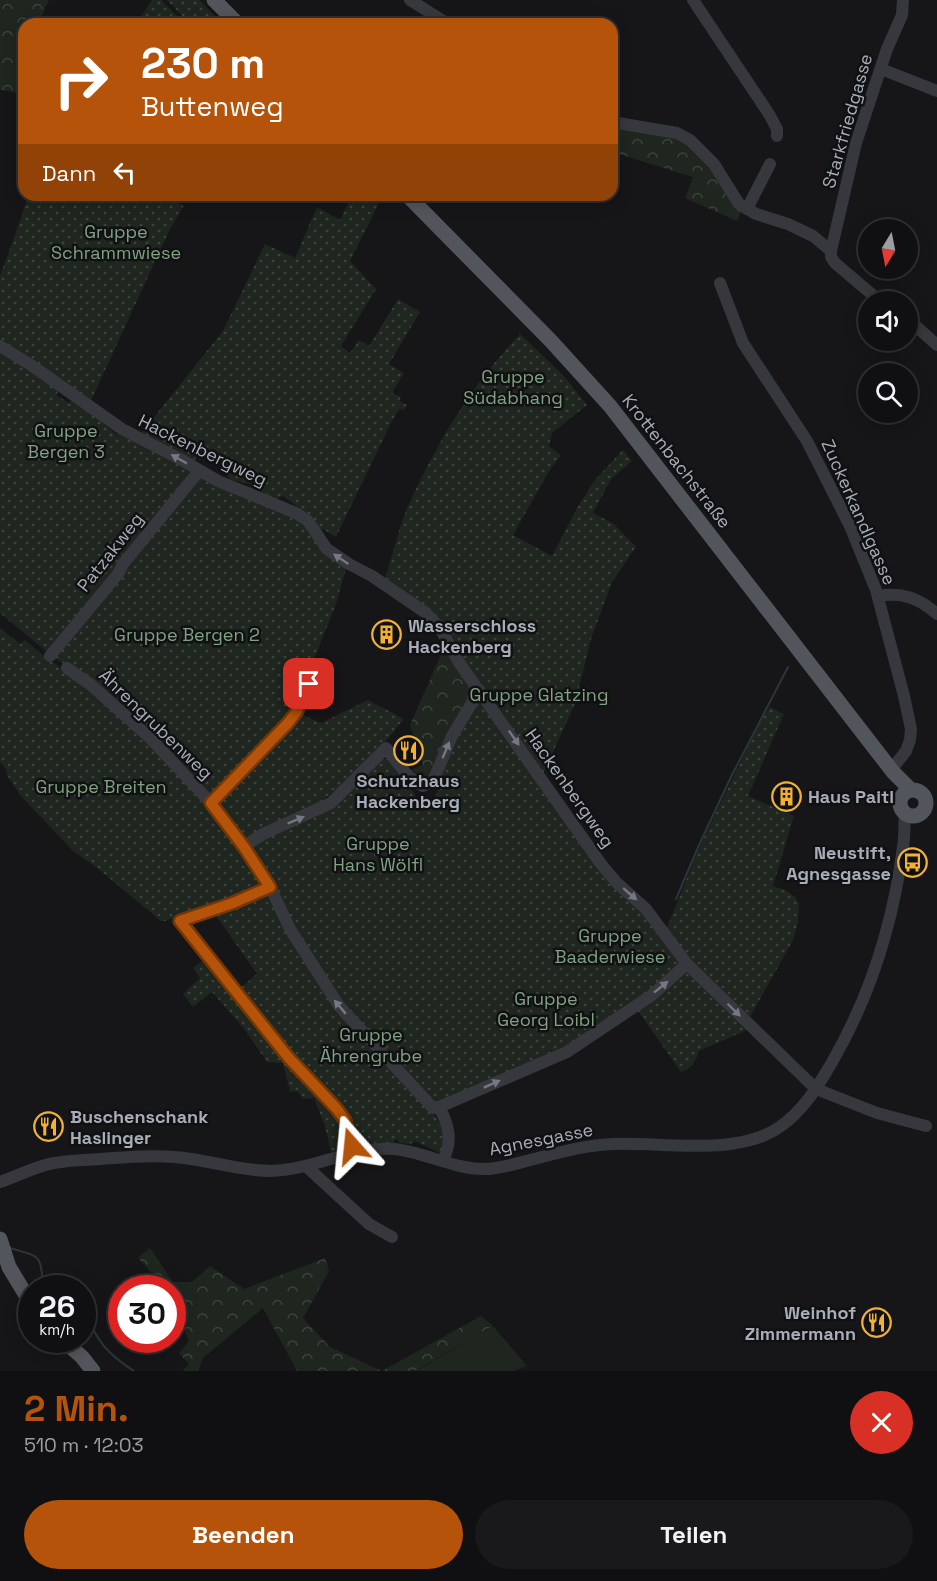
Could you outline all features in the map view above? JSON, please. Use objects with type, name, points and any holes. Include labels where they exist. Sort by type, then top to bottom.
[{"type":"main road","points":[[214,0],[232,18]]},
{"type":"main road","name":"Krottenbachstraße","points":[[413,201],[551,341],[610,406],[892,771],[906,793],[900,805],[924,810]]},
{"type":"main road","points":[[906,793],[921,792],[924,810]]},
{"type":"main road","points":[[0,1239],[9,1267],[18,1282]]},
{"type":"main road","points":[[78,1353],[93,1371]]},
{"type":"street","points":[[410,0],[438,18]]},
{"type":"street","points":[[693,0],[769,114],[777,129],[777,136]]},
{"type":"street","name":"Starkfriedgasse","points":[[831,251],[856,143],[905,1]]},
{"type":"street","points":[[881,69],[937,90]]},
{"type":"street","points":[[618,123],[677,133],[690,140],[714,164],[739,204],[756,214],[788,224],[813,236],[831,251],[834,264],[867,291]]},
{"type":"street","points":[[747,209],[770,164]]},
{"type":"street","name":"Zuckerkandlgasse","points":[[720,284],[743,343],[806,439],[850,526],[878,596],[911,729],[906,751],[892,771]]},
{"type":"street","points":[[918,328],[937,345]]},
{"type":"street","name":"Hackenbergweg","points":[[0,346],[122,429],[218,481],[296,513],[308,521],[327,549],[426,613],[441,628],[460,664],[601,864],[659,924],[687,964],[816,1089]]},
{"type":"street","name":"Patzakweg","points":[[50,656],[199,471]]},
{"type":"street","points":[[878,596],[891,594],[913,598],[937,614]]},
{"type":"street","name":"Ährengrubenweg","points":[[67,668],[91,685],[149,737],[211,803],[270,887],[290,929],[339,1006],[433,1108],[439,1107]]},
{"type":"street","points":[[211,803],[288,723],[297,711],[309,684]]},
{"type":"street","points":[[244,847],[261,835],[331,803],[386,748],[412,781],[423,786],[433,781],[452,736],[479,691]]},
{"type":"street","name":"Agnesgasse","points":[[0,1182],[55,1162],[149,1156],[189,1158],[269,1171],[307,1167],[354,1152],[393,1149],[443,1160],[459,1166],[490,1168],[590,1146],[634,1143],[714,1145],[748,1142],[759,1138],[782,1126],[801,1109],[816,1089],[847,1036],[874,974],[891,915],[904,843],[924,810]]},
{"type":"street","points":[[270,887],[233,903],[180,921],[288,1057],[336,1108],[345,1120],[354,1152]]},
{"type":"street","points":[[443,1160],[448,1150],[450,1137],[446,1120],[439,1107],[567,1052],[651,995],[687,964]]},
{"type":"street","points":[[816,1089],[877,1113],[926,1126]]},
{"type":"street","points":[[307,1167],[369,1224],[392,1237]]},
{"type":"green space","points":[[0,0],[49,0],[41,18],[18,18],[18,93],[0,90]]},
{"type":"green space","points":[[152,0],[161,0],[179,18],[140,18]]},
{"type":"green space","points":[[167,0],[199,0],[217,18],[184,18]]},
{"type":"green space","points":[[618,126],[675,134],[707,158],[742,210],[737,221],[685,198],[693,177],[618,154]]},
{"type":"green space","name":"Gruppe Schrammwiese","points":[[26,201],[170,201],[184,205],[169,231],[89,405],[0,343],[0,276]]},
{"type":"green space","points":[[349,201],[380,201],[350,261],[376,289],[341,346],[350,353],[359,340],[369,346],[398,299],[420,312],[389,364],[404,373],[392,393],[401,397],[399,401],[407,405],[404,410],[399,409],[393,419],[336,537],[323,529],[320,530],[302,510],[283,496],[278,498],[280,505],[248,491],[251,484],[230,480],[223,468],[201,452],[192,463],[296,517],[346,568],[336,604],[295,707],[210,799],[92,683],[52,656],[0,613],[0,348],[60,389],[56,395],[69,403],[73,398],[117,435],[120,432],[139,436],[223,331],[265,244],[295,258],[317,207],[340,220]]},
{"type":"green space","points":[[520,334],[563,375],[587,405],[552,433],[549,446],[561,455],[549,471],[513,535],[552,556],[594,481],[623,450],[632,461],[611,479],[593,513],[614,524],[636,547],[612,582],[591,639],[575,704],[543,774],[461,662],[444,626],[384,580],[408,506],[440,443],[484,377]]},
{"type":"green space","name":"Gruppe Breiten","points":[[0,628],[20,644],[25,640],[46,658],[83,681],[141,733],[205,801],[266,884],[237,898],[161,921],[73,851],[20,795],[0,762]]},
{"type":"green space","points":[[444,641],[472,690],[428,779],[420,781],[408,771],[423,765],[410,725],[439,659]]},
{"type":"green space","points":[[368,700],[404,719],[360,772],[301,816],[321,813],[379,760],[388,759],[422,804],[425,801],[433,805],[456,737],[478,700],[482,700],[644,912],[680,964],[647,993],[566,1047],[428,1107],[442,1128],[443,1139],[440,1153],[415,1141],[410,1144],[400,1143],[397,1139],[394,1143],[362,1144],[331,1152],[325,1126],[314,1098],[304,1099],[297,1091],[290,1092],[283,1063],[267,1062],[245,1030],[212,992],[193,1007],[183,994],[200,978],[193,968],[206,958],[237,991],[257,974],[214,913],[267,891],[326,982],[217,807],[219,802],[301,714],[321,723]]},
{"type":"green space","points":[[770,707],[784,714],[748,796],[794,816],[773,886],[785,890],[799,903],[798,922],[793,940],[750,1017],[682,952],[666,930],[700,846],[762,718]]},
{"type":"green space","points":[[687,973],[749,1029],[699,1051],[691,1066],[681,1072],[638,1011]]},
{"type":"green space","points":[[150,1248],[168,1275],[153,1275],[138,1258]]},
{"type":"green space","points":[[325,1258],[329,1271],[303,1318],[330,1347],[382,1371],[297,1371],[263,1308],[203,1358],[198,1371],[183,1371],[189,1364],[179,1353],[186,1353],[186,1345],[189,1341],[186,1334],[186,1282],[192,1282],[210,1266],[244,1289]]},
{"type":"green space","points":[[481,1316],[493,1326],[415,1371],[382,1371]]},
{"type":"green space","points":[[493,1326],[527,1366],[514,1371],[416,1371]]},
{"type":"waterway","points":[[676,899],[731,777],[788,667]]},
{"type":"waterway","points":[[10,1248],[37,1258],[42,1275]]},
{"type":"waterway","points":[[96,1334],[115,1358],[134,1371]]},
{"type":"place","name":"Wasserschloss Hackenberg","points":[[387,635]]},
{"type":"place","name":"Schutzhaus Hackenberg","points":[[408,751]]},
{"type":"place","name":"Haus Paitl","points":[[787,796]]},
{"type":"place","name":"Neustift, Agnesgasse","points":[[912,862]]},
{"type":"place","name":"Buschenschank Haslinger","points":[[49,1126]]},
{"type":"place","name":"Weinhof Zimmermann","points":[[877,1322]]},
{"type":"route","points":[[309,684],[297,711],[288,723],[211,803],[266,878],[270,887],[233,903],[180,921],[288,1057],[336,1108],[345,1120],[352,1146]]},
{"type":"park label","name":"Gruppe Südabhang","points":[[513,386]]},
{"type":"park label","name":"Gruppe Bergen 3","points":[[66,440]]},
{"type":"park label","name":"Gruppe Bergen 2","points":[[187,634]]},
{"type":"park label","name":"Gruppe Glatzing","points":[[539,694]]},
{"type":"park label","name":"Gruppe Hans Wölfl","points":[[378,853]]},
{"type":"park label","name":"Gruppe Baaderwiese","points":[[610,945]]},
{"type":"park label","name":"Gruppe Georg Loibl","points":[[546,1008]]},
{"type":"park label","name":"Gruppe Ährengrube","points":[[371,1044]]}]
